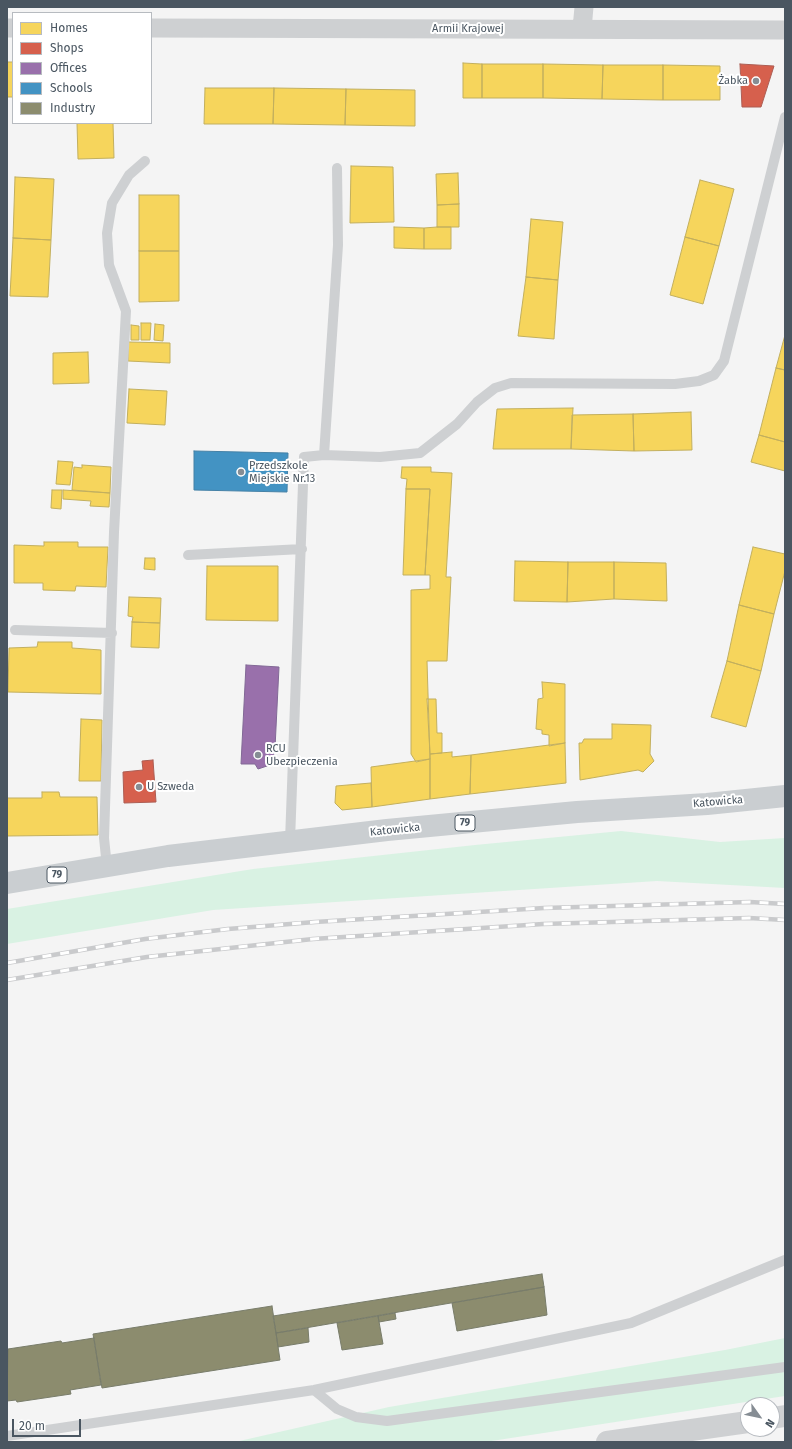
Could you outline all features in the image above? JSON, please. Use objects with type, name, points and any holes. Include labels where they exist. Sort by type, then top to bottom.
[{"type":"main road","name":"Katowicka","points":[[7,883],[168,856],[290,841],[576,812],[707,804],[785,796]]},
{"type":"street","points":[[582,29],[584,7]]},
{"type":"street","name":"Armii Krajowej","points":[[152,28],[785,30]]},
{"type":"street","points":[[607,1442],[740,1423]]},
{"type":"lane","points":[[290,841],[302,549],[304,457],[324,455],[380,457],[420,453],[457,424],[477,402],[494,388],[511,383],[675,384],[699,381],[714,375],[724,361],[785,117]]},
{"type":"lane","points":[[107,867],[104,838],[112,633],[114,532],[126,311],[109,265],[107,233],[112,203],[129,175],[145,161]]},
{"type":"lane","points":[[324,455],[338,245],[337,168]]},
{"type":"lane","points":[[188,555],[302,549]]},
{"type":"lane","points":[[15,630],[112,633]]},
{"type":"lane","points":[[7,1436],[314,1390],[630,1323],[688,1301],[785,1260]]},
{"type":"lane","points":[[314,1390],[337,1409],[356,1417],[387,1421],[785,1367]]},
{"type":"green space","points":[[621,831],[720,842],[785,838],[785,888],[657,881],[213,910],[7,944],[7,909],[253,869]]},
{"type":"green space","points":[[785,1338],[785,1396],[740,1397],[740,1403],[485,1442],[235,1442],[389,1407],[725,1350]]},
{"type":"building: Homes","points":[[7,62],[12,62],[12,97],[7,97]]},
{"type":"building: Homes","points":[[463,63],[482,64],[482,98],[463,98]]},
{"type":"building: Homes","points":[[482,64],[543,64],[543,98],[482,98]]},
{"type":"building: Homes","points":[[543,64],[603,65],[602,99],[543,98]]},
{"type":"building: Homes","points":[[603,65],[663,65],[663,100],[602,99]]},
{"type":"building: Homes","points":[[663,65],[720,66],[720,100],[663,100]]},
{"type":"building: Homes","points":[[205,88],[274,88],[273,124],[204,124]]},
{"type":"building: Homes","points":[[274,88],[346,89],[345,125],[273,124]]},
{"type":"building: Homes","points":[[346,89],[415,90],[415,126],[345,125]]},
{"type":"building: Homes","points":[[77,124],[113,124],[114,158],[78,159]]},
{"type":"building: Homes","points":[[351,166],[393,167],[394,222],[350,223]]},
{"type":"building: Homes","points":[[458,173],[459,204],[437,205],[436,174]]},
{"type":"building: Homes","points":[[15,177],[54,179],[51,240],[13,238]]},
{"type":"building: Homes","points":[[700,180],[734,189],[719,246],[685,237]]},
{"type":"building: Homes","points":[[139,195],[179,195],[179,251],[139,251]]},
{"type":"building: Homes","points":[[459,204],[459,227],[437,227],[437,205]]},
{"type":"building: Homes","points":[[531,219],[563,222],[558,280],[526,277]]},
{"type":"building: Homes","points":[[394,227],[424,228],[424,249],[394,248]]},
{"type":"building: Homes","points":[[451,227],[451,249],[424,249],[424,228]]},
{"type":"building: Homes","points":[[685,237],[719,246],[703,304],[670,295]]},
{"type":"building: Homes","points":[[13,238],[51,240],[48,297],[10,296]]},
{"type":"building: Homes","points":[[139,251],[179,251],[179,301],[139,302]]},
{"type":"building: Homes","points":[[526,277],[558,280],[554,339],[518,336]]},
{"type":"building: Homes","points":[[141,323],[151,323],[150,340],[141,340]]},
{"type":"building: Homes","points":[[155,324],[164,325],[163,341],[154,340]]},
{"type":"building: Homes","points":[[131,325],[139,326],[139,340],[131,340]]},
{"type":"building: Homes","points":[[785,335],[785,370],[776,368]]},
{"type":"building: Homes","points":[[128,342],[170,343],[170,363],[128,361]]},
{"type":"building: Homes","points":[[88,352],[89,383],[53,384],[53,353]]},
{"type":"building: Homes","points":[[776,368],[785,370],[785,442],[759,435]]},
{"type":"building: Homes","points":[[129,389],[167,391],[165,425],[127,423]]},
{"type":"building: Homes","points":[[573,408],[571,449],[493,449],[497,409]]},
{"type":"building: Homes","points":[[691,412],[692,450],[634,451],[633,414]]},
{"type":"building: Homes","points":[[633,414],[634,451],[571,449],[572,415]]},
{"type":"building: Homes","points":[[759,435],[785,442],[785,471],[751,462]]},
{"type":"building: Homes","points":[[58,461],[73,462],[70,485],[56,484]]},
{"type":"building: Homes","points":[[82,465],[111,467],[110,493],[72,490],[74,467],[82,468]]},
{"type":"building: Homes","points":[[402,467],[431,467],[431,472],[452,473],[446,577],[451,577],[447,661],[427,661],[430,759],[416,762],[411,754],[411,590],[430,589],[430,575],[425,575],[430,489],[406,489],[407,479],[401,478]]},
{"type":"building: Homes","points":[[406,489],[430,489],[425,575],[403,575]]},
{"type":"building: Homes","points":[[52,490],[62,490],[61,509],[51,508]]},
{"type":"building: Homes","points":[[63,490],[110,493],[109,507],[90,506],[91,501],[63,499]]},
{"type":"building: Homes","points":[[44,542],[78,542],[78,547],[108,547],[106,587],[76,586],[75,591],[43,590],[43,583],[14,583],[14,545],[44,546]]},
{"type":"building: Homes","points":[[753,547],[785,554],[785,571],[774,614],[739,605]]},
{"type":"building: Homes","points":[[145,558],[155,558],[155,570],[144,569]]},
{"type":"building: Homes","points":[[515,561],[568,562],[567,602],[514,601]]},
{"type":"building: Homes","points":[[568,562],[614,562],[614,599],[567,602]]},
{"type":"building: Homes","points":[[614,562],[666,563],[667,601],[614,599]]},
{"type":"building: Homes","points":[[207,566],[278,566],[278,621],[206,620]]},
{"type":"building: Homes","points":[[129,597],[161,598],[160,623],[132,622],[133,617],[128,616]]},
{"type":"building: Homes","points":[[739,605],[774,614],[761,671],[727,661]]},
{"type":"building: Homes","points":[[132,622],[160,623],[159,648],[131,647]]},
{"type":"building: Homes","points":[[38,642],[72,642],[72,648],[101,650],[101,694],[8,692],[9,648],[37,647]]},
{"type":"building: Homes","points":[[727,661],[761,671],[746,727],[711,717]]},
{"type":"building: Homes","points":[[542,682],[565,684],[565,743],[549,746],[549,735],[542,734],[542,730],[536,729],[538,699],[543,698]]},
{"type":"building: Homes","points":[[427,699],[436,699],[437,733],[442,733],[442,753],[430,754]]},
{"type":"building: Homes","points":[[81,719],[102,720],[101,781],[79,781]]},
{"type":"building: Homes","points":[[612,724],[651,725],[650,754],[654,761],[643,772],[638,770],[580,780],[579,743],[582,743],[584,739],[612,739]]},
{"type":"building: Homes","points":[[565,743],[566,783],[470,794],[471,755]]},
{"type":"building: Homes","points":[[452,752],[452,757],[471,755],[470,794],[430,799],[430,754]]},
{"type":"building: Homes","points":[[430,759],[430,799],[372,807],[371,767]]},
{"type":"building: Homes","points":[[371,783],[372,807],[342,810],[335,803],[336,786]]},
{"type":"building: Homes","points":[[42,792],[59,792],[60,797],[97,797],[98,835],[7,836],[7,798],[42,798]]},
{"type":"building: Shops","points":[[740,64],[774,66],[761,107],[742,107]]},
{"type":"building: Shops","name":"U Szweda","points":[[153,760],[156,802],[124,803],[123,772],[143,770],[142,761]]},
{"type":"building: Offices","points":[[246,665],[279,667],[275,748],[272,748],[276,763],[258,769],[255,764],[241,764]]},
{"type":"building: Schools","name":"Przedszkole Miejskie Nr.13","points":[[194,451],[288,453],[287,492],[194,490]]},
{"type":"building: Industry","points":[[542,1274],[544,1287],[276,1333],[273,1316]]},
{"type":"building: Industry","points":[[544,1287],[547,1315],[457,1331],[452,1303]]},
{"type":"building: Industry","points":[[272,1306],[280,1360],[102,1388],[93,1334]]},
{"type":"building: Industry","points":[[395,1313],[396,1319],[379,1322],[378,1316]]},
{"type":"building: Industry","points":[[378,1316],[383,1344],[342,1350],[337,1323]]},
{"type":"building: Industry","points":[[308,1328],[309,1342],[278,1347],[276,1333]]},
{"type":"building: Industry","points":[[94,1338],[101,1385],[70,1390],[71,1394],[17,1402],[16,1400],[7,1401],[8,1349],[61,1341],[62,1343]]},
{"type":"railway","points":[[7,963],[145,939],[228,929],[315,922],[544,908],[750,902],[785,904]]},
{"type":"railway","points":[[7,980],[147,957],[313,939],[543,924],[749,918],[785,920]]},
{"type":"place","name":"Żabka","points":[[756,81]]},
{"type":"place","name":"Przedszkole Miejskie Nr.13","points":[[241,472]]},
{"type":"place","name":"RCU Ubezpieczenia","points":[[258,755]]},
{"type":"place","name":"U Szweda","points":[[139,787]]}]
